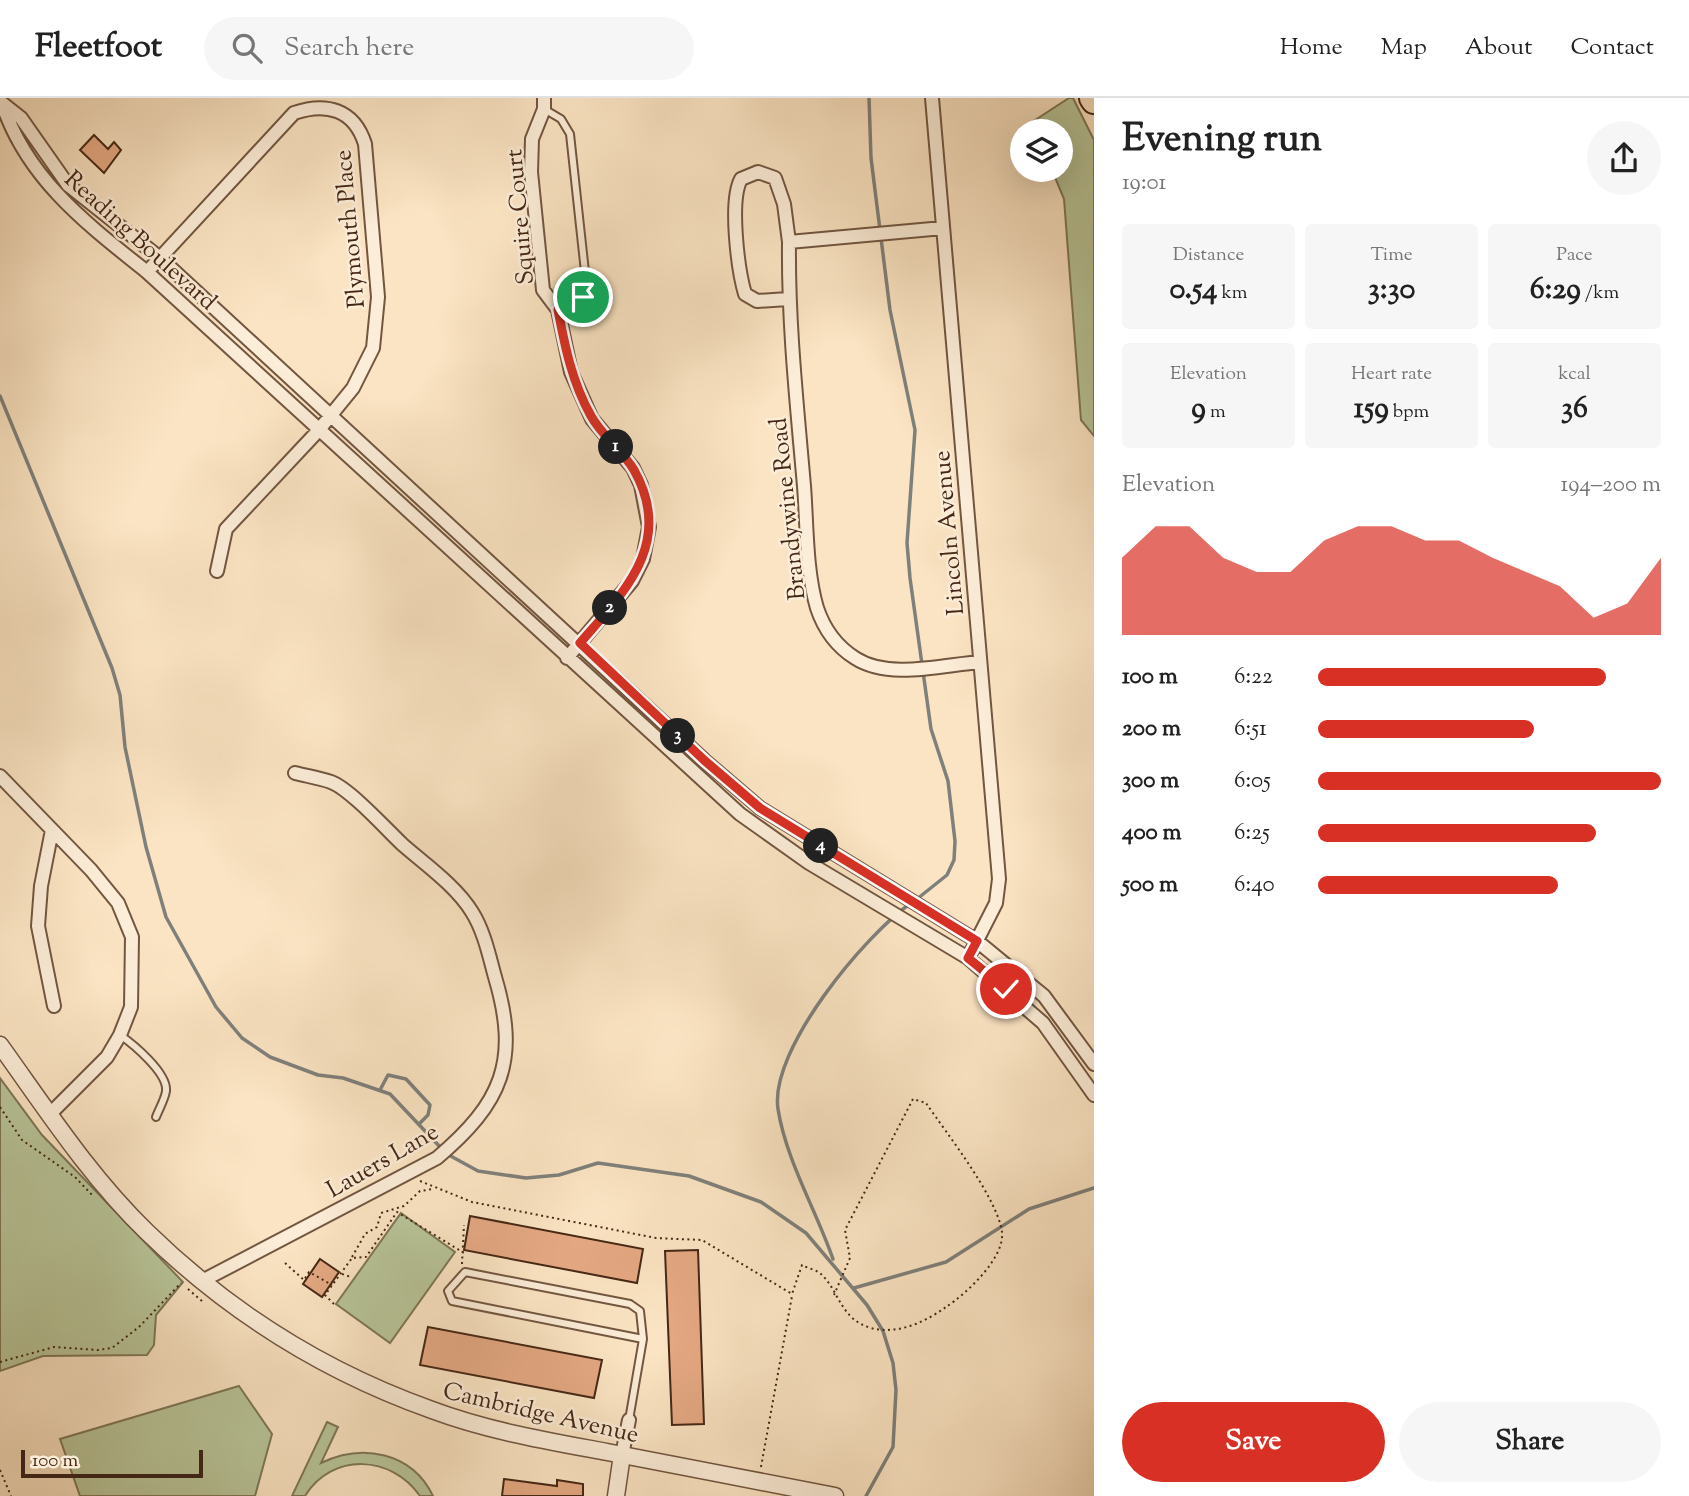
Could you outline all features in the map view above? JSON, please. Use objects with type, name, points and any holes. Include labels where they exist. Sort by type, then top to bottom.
[{"type":"street","name":"Lincoln Avenue","points":[[932,98],[999,879],[996,903],[968,958]]},
{"type":"street","name":"Reading Boulevard","points":[[4,101],[21,118],[68,185],[160,258],[704,760],[760,808],[977,941],[1044,996],[1094,1064]]},
{"type":"street","name":"Reading Boulevard","points":[[4,101],[16,137],[35,169],[56,195],[147,272],[740,814],[809,863],[968,958],[1043,1023],[1094,1095]]},
{"type":"street","name":"Squire Court","points":[[544,103],[532,139],[531,172],[542,290],[558,310],[569,365],[592,419],[633,468],[644,493],[649,527],[643,559],[632,581],[567,658]]},
{"type":"street","name":"Plymouth Place","points":[[147,272],[294,113],[310,107],[328,107],[347,116],[360,129],[365,144],[379,317],[366,367],[318,431],[226,529],[217,571]]},
{"type":"street","name":"Brandywine Road","points":[[788,299],[757,301],[745,294],[741,280],[736,203],[741,179],[758,172],[775,178],[784,204],[789,242],[788,299],[814,598],[829,635],[856,659],[881,668],[980,662]]},
{"type":"street","points":[[789,242],[943,228]]},
{"type":"street","name":"Lauers Lane","points":[[202,1281],[436,1158],[480,1117],[498,1089],[508,1041],[504,1006],[487,947],[471,911],[449,886],[340,788],[295,773]]},
{"type":"street","points":[[0,776],[118,903],[132,937],[131,1007],[120,1035],[107,1057],[50,1114]]},
{"type":"street","points":[[52,830],[41,886],[38,926],[54,1006]]},
{"type":"street","name":"Cambridge Avenue","points":[[0,1045],[128,1213],[202,1281],[294,1346],[398,1398],[477,1424],[835,1496]]},
{"type":"street","points":[[617,1496],[629,1420]]},
{"type":"lane","points":[[544,103],[561,119],[570,134],[586,281],[583,297],[570,309],[558,310]]},
{"type":"lane","points":[[120,1035],[141,1050],[165,1083],[166,1091],[156,1117]]},
{"type":"lane","points":[[629,1420],[643,1339],[640,1311],[630,1304],[465,1272],[447,1290],[452,1301],[643,1339]]},
{"type":"path","points":[[759,1481],[792,1294],[802,1265],[821,1273],[834,1295],[844,1311],[871,1328],[906,1329],[971,1290],[994,1258],[1002,1234],[994,1206],[926,1103],[913,1099],[860,1198],[845,1230],[850,1258],[834,1295]]},
{"type":"path","points":[[0,1107],[22,1140],[75,1177],[93,1197]]},
{"type":"path","points":[[406,1175],[471,1202],[643,1236],[702,1240],[792,1294]]},
{"type":"path","points":[[334,1304],[325,1295],[352,1258],[365,1234],[377,1227],[382,1213],[404,1206],[420,1191],[435,1189]]},
{"type":"path","points":[[352,1258],[366,1257],[397,1212],[464,1253]]},
{"type":"path","points":[[464,1225],[461,1241],[465,1272]]},
{"type":"path","points":[[285,1263],[304,1280],[309,1272],[332,1285]]},
{"type":"path","points":[[341,1273],[351,1277]]},
{"type":"path","points":[[0,1362],[54,1347],[98,1350],[113,1348],[139,1327],[181,1282],[203,1302]]},
{"type":"path","points":[[0,1470],[11,1496]]},
{"type":"green space","points":[[1073,98],[1094,140],[1094,436],[1081,420],[1064,199],[1057,182],[1073,182],[1073,119],[1037,119]]},
{"type":"green space","points":[[0,1078],[42,1135],[183,1282],[156,1315],[154,1345],[147,1355],[43,1356],[0,1371]]},
{"type":"green space","points":[[401,1213],[455,1252],[390,1343],[336,1304]]},
{"type":"green space","points":[[239,1386],[272,1434],[255,1496],[80,1496],[60,1439]]},
{"type":"green space","points":[[327,1422],[338,1427],[321,1463],[353,1454],[384,1456],[412,1469],[424,1481],[433,1496],[420,1496],[408,1482],[394,1473],[378,1466],[362,1464],[330,1472],[305,1496],[292,1496]]},
{"type":"building","points":[[94,135],[108,149],[114,142],[121,150],[104,173],[80,150]]},
{"type":"building","points":[[470,1216],[643,1249],[637,1283],[464,1250]]},
{"type":"building","points":[[698,1250],[704,1424],[672,1425],[665,1251]]},
{"type":"building","points":[[320,1259],[339,1272],[322,1297],[303,1284]]},
{"type":"building","points":[[428,1327],[602,1360],[594,1398],[420,1365]]},
{"type":"building","points":[[504,1479],[557,1486],[557,1480],[583,1484],[583,1496],[502,1496]]},
{"type":"waterway","points":[[869,98],[871,158],[890,310],[915,430],[907,543],[910,578],[931,729],[948,781],[955,841],[954,860],[947,875],[917,899]]},
{"type":"waterway","points":[[0,396],[112,668],[120,695],[125,747],[146,847],[166,917],[216,1007],[242,1038],[270,1057],[318,1075],[343,1078],[390,1094],[442,1149]]},
{"type":"waterway","points":[[833,1259],[794,1166],[782,1128],[778,1109],[779,1085],[789,1056],[804,1026],[824,996],[870,940],[911,903]]},
{"type":"waterway","points":[[380,1090],[388,1075],[406,1079],[430,1105],[428,1115],[419,1124]]},
{"type":"waterway","points":[[447,1154],[478,1171],[526,1178],[559,1175],[598,1163],[689,1176],[761,1202],[806,1233],[867,1305],[883,1331],[893,1363],[896,1390],[893,1447],[866,1496]]},
{"type":"waterway","points":[[854,1288],[946,1262],[1029,1209],[1094,1188]]},
{"type":"route","points":[[583,297],[570,309],[558,310],[571,372],[592,419],[633,468],[644,493],[649,527],[643,559],[632,581],[580,643],[704,760],[760,808],[977,941],[968,958],[1006,989]]}]
